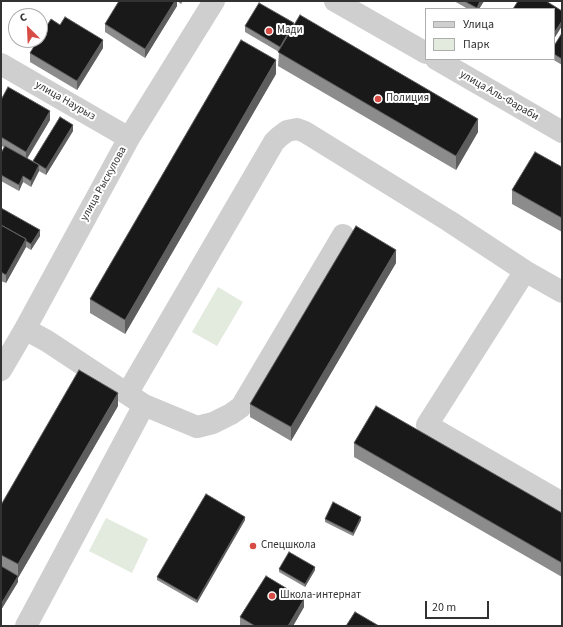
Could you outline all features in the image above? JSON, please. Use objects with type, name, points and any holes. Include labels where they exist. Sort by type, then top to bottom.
[{"type":"street","name":"улица Рыскулова","points":[[1,370],[25,329],[129,138],[214,1]]},
{"type":"street","points":[[335,1],[425,52]]},
{"type":"street","name":"улица Аль-Фараби","points":[[438,60],[562,132]]},
{"type":"street","name":"улица Наурыз","points":[[1,64],[129,138]]},
{"type":"street","points":[[26,626],[135,399],[274,142],[287,131],[297,129],[305,132],[449,221],[525,271],[562,292]]},
{"type":"street","points":[[25,329],[135,399],[197,427],[214,423],[241,407],[343,235]]},
{"type":"street","points":[[525,271],[427,425],[562,503]]},
{"type":"green space","points":[[218,287],[243,302],[217,346],[192,332]]},
{"type":"green space","points":[[106,518],[148,539],[132,573],[89,551]]},
{"type":"building","points":[[119,1],[175,1],[145,49],[105,24]]},
{"type":"building","points":[[464,1],[480,1],[477,8]]},
{"type":"building","points":[[518,1],[546,1],[562,11],[562,21],[555,32],[555,8],[514,8]]},
{"type":"building","name":"Мади","points":[[259,3],[294,23],[280,47],[245,26]]},
{"type":"building","name":"Полиция","points":[[300,15],[478,119],[456,156],[278,52]]},
{"type":"building","points":[[65,17],[103,40],[77,81],[30,53],[33,48],[48,48],[48,24],[51,19],[60,25]]},
{"type":"building","points":[[562,33],[562,59],[555,55],[555,44]]},
{"type":"building","points":[[241,40],[276,60],[125,320],[90,299]]},
{"type":"building","points":[[8,87],[50,111],[26,152],[1,137],[1,100]]},
{"type":"building","points":[[60,117],[73,125],[46,169],[33,161]]},
{"type":"building","points":[[5,146],[39,165],[31,181],[23,176],[19,185],[1,175],[1,153]]},
{"type":"building","points":[[535,152],[562,167],[562,218],[512,190]]},
{"type":"building","points":[[1,208],[40,230],[31,244],[26,241],[26,239],[1,225]]},
{"type":"building","points":[[1,225],[26,239],[6,275],[1,272]]},
{"type":"building","points":[[356,226],[396,250],[291,427],[250,404]]},
{"type":"building","points":[[79,370],[118,393],[18,564],[1,555],[1,505]]},
{"type":"building","points":[[376,406],[562,513],[562,563],[354,443]]},
{"type":"building","points":[[206,494],[245,517],[197,600],[157,577]]},
{"type":"building","points":[[333,502],[361,517],[353,533],[325,519]]},
{"type":"building","points":[[289,552],[315,567],[305,584],[279,569]]},
{"type":"building","points":[[1,566],[18,576],[1,604]]},
{"type":"building","name":"Школа-интернат","points":[[266,576],[304,599],[288,626],[255,626],[240,617]]},
{"type":"building","points":[[355,612],[379,626],[346,626]]},
{"type":"place","name":"Мади","points":[[269,31]]},
{"type":"place","name":"Полиция","points":[[378,99]]},
{"type":"place","name":"Спецшкола","points":[[253,546]]},
{"type":"place","name":"Школа-интернат","points":[[272,596]]}]
